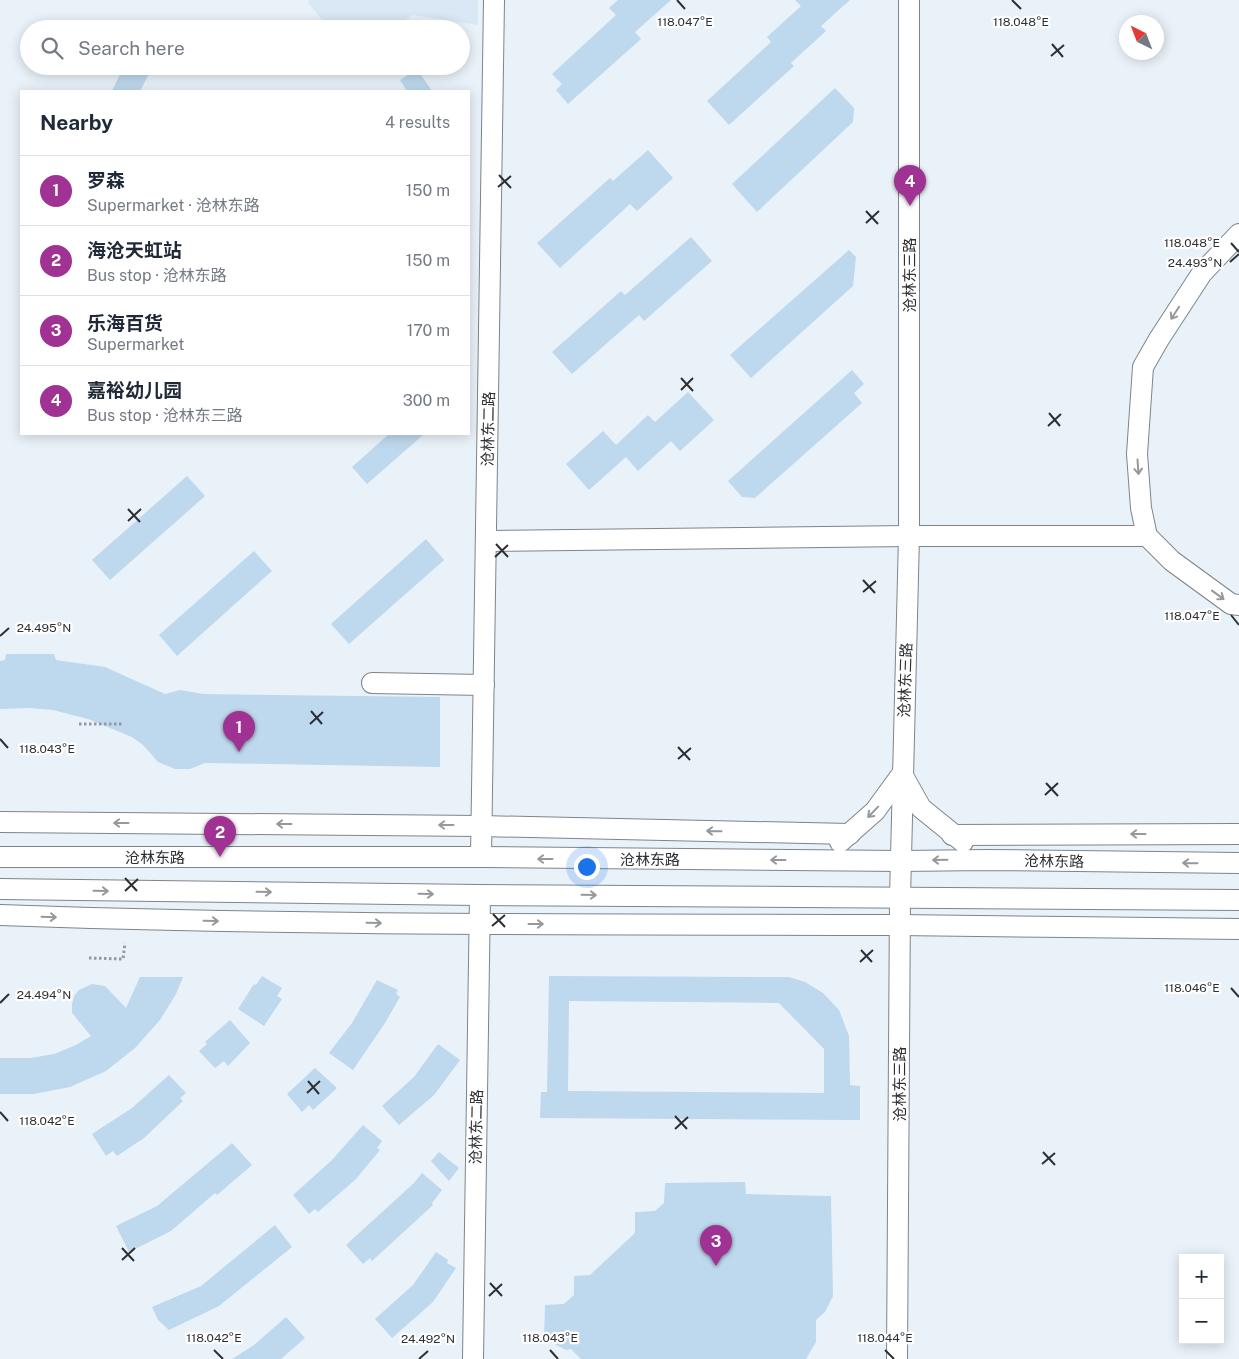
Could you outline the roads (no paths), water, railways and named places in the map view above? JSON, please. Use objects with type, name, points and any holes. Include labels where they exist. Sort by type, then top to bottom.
[{"type":"street","name":"沧林东二路","points":[[481,857],[494,0]]},
{"type":"street","name":"沧林东三路","points":[[897,1359],[900,898],[909,536],[909,0]]},
{"type":"street","points":[[1239,234],[1202,272],[1143,367],[1137,454],[1141,508],[1147,536],[1172,561],[1230,604],[1239,605]]},
{"type":"street","points":[[486,541],[909,536],[1147,536]]},
{"type":"street","points":[[372,684],[484,685]]},
{"type":"street","points":[[819,860],[875,811],[902,774],[921,808],[952,835],[987,860]]},
{"type":"street","points":[[0,822],[481,826],[850,834]]},
{"type":"street","points":[[952,835],[1239,834]]},
{"type":"street","name":"沧林东路","points":[[0,857],[481,857],[1239,863]]},
{"type":"street","points":[[0,889],[480,895],[1239,900]]},
{"type":"street","name":"沧林东二路","points":[[473,1359],[480,895]]},
{"type":"street","points":[[0,915],[162,921],[1239,929]]},
{"type":"place","name":"嘉裕幼儿园","points":[[910,206]]},
{"type":"place","name":"罗森","points":[[239,752]]},
{"type":"place","name":"海沧天虹站","points":[[220,857]]},
{"type":"place","name":"乐海百货","points":[[716,1266]]}]
